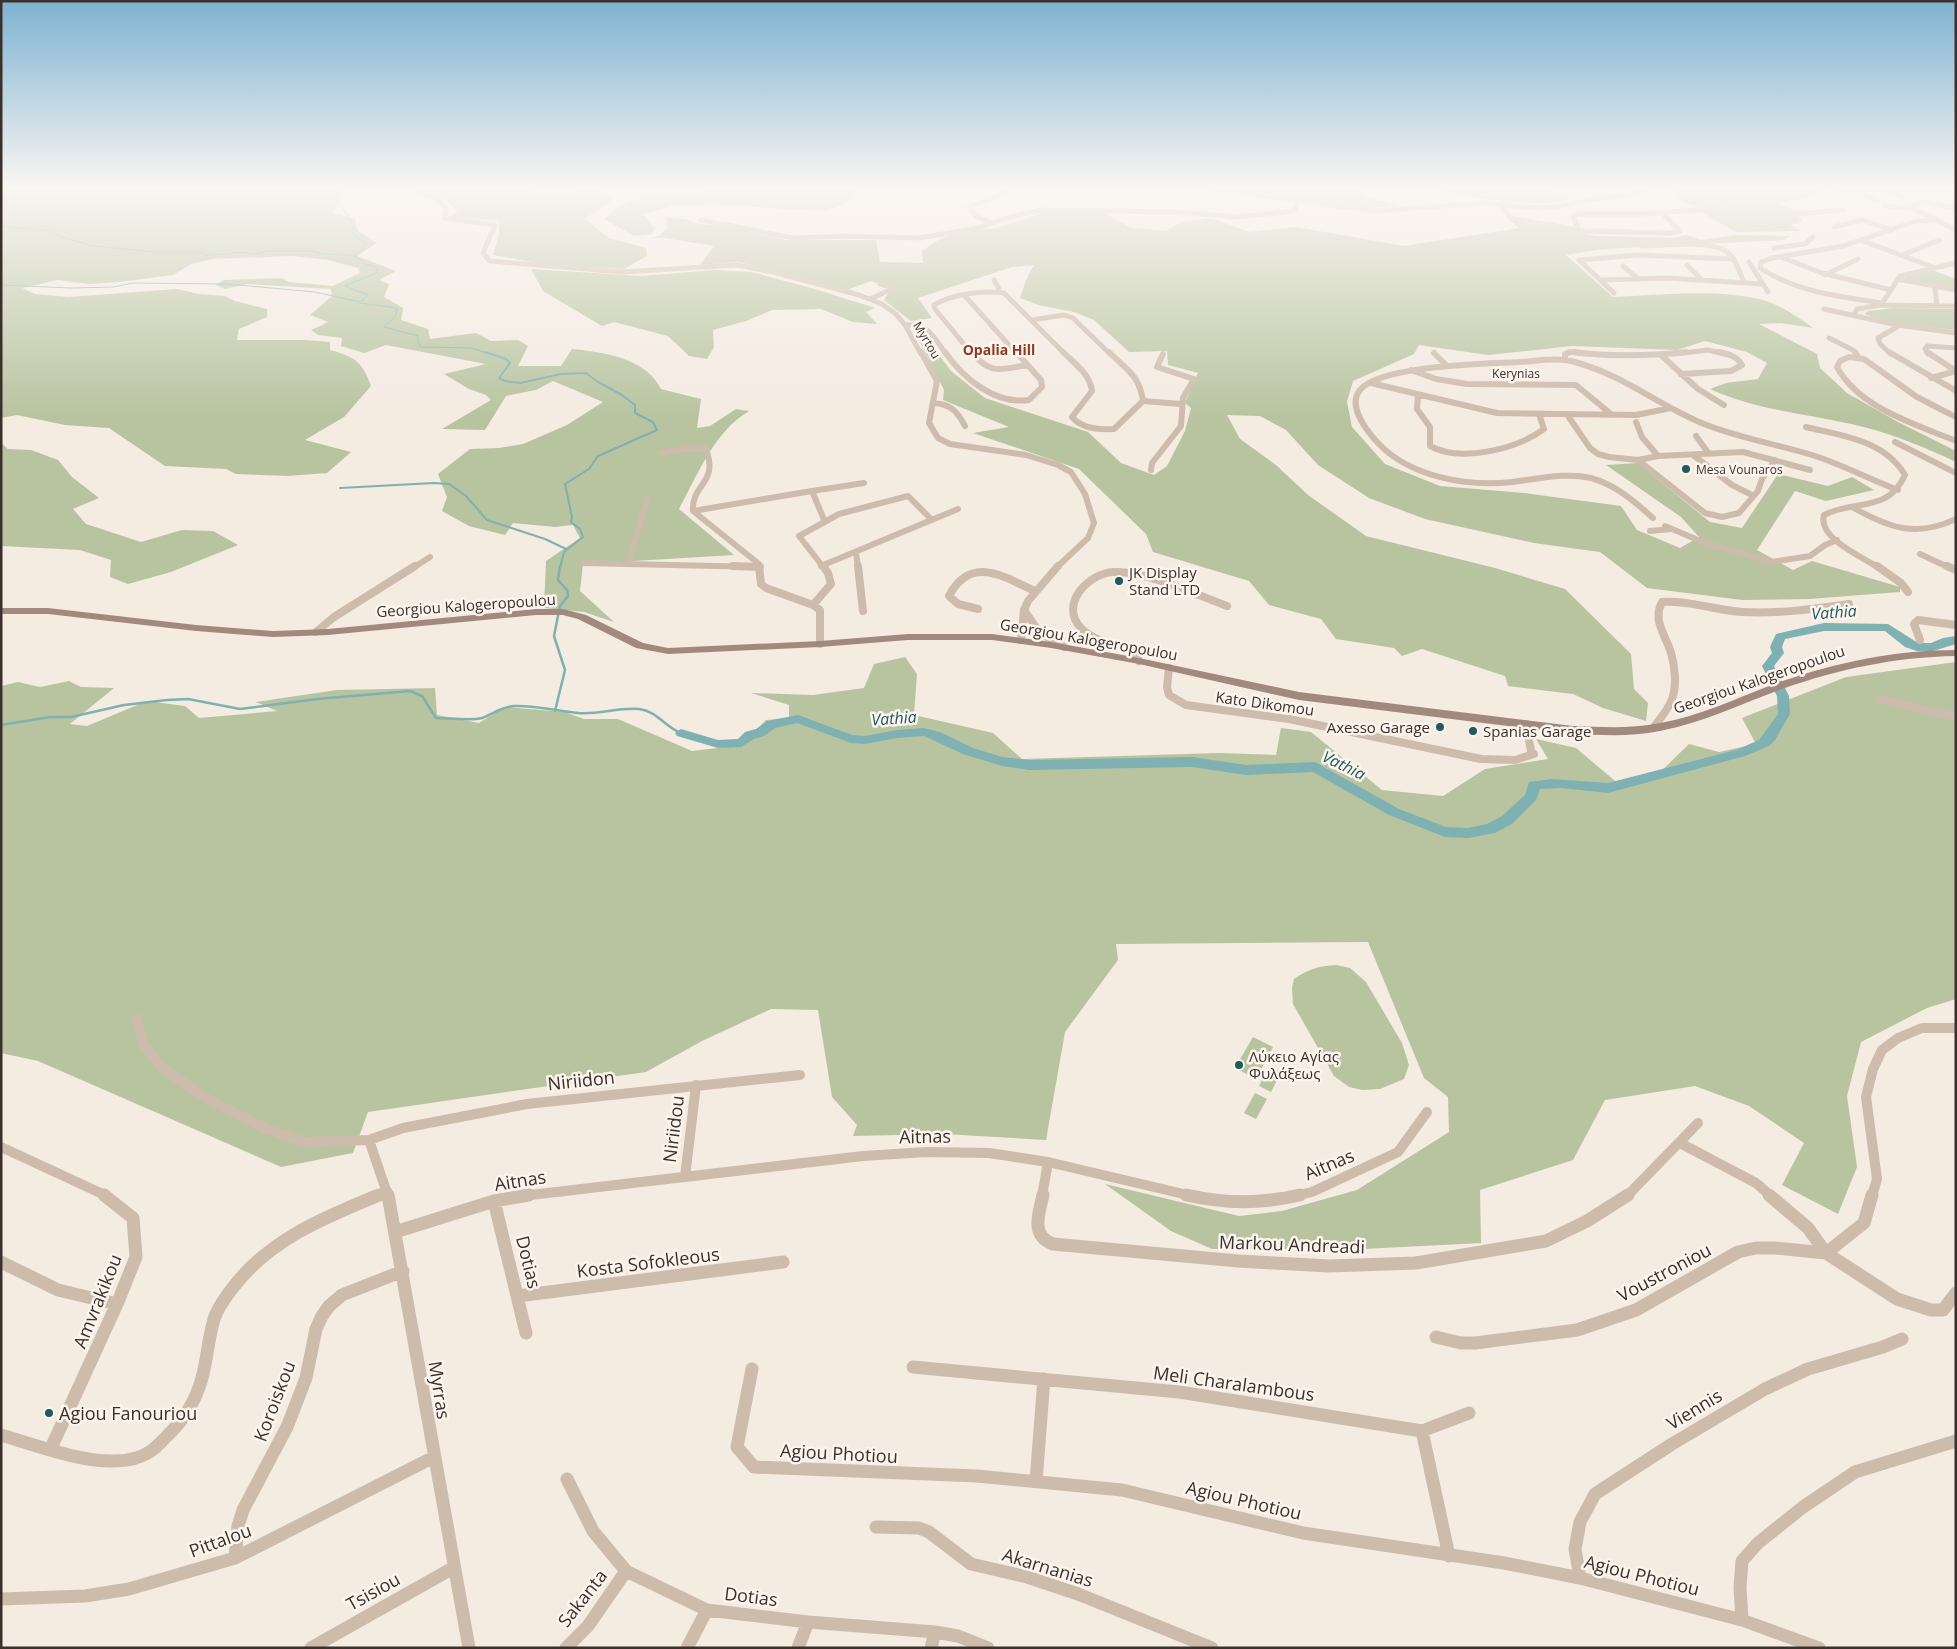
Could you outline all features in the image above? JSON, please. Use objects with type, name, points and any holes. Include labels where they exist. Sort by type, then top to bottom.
[{"type":"street","name":"Myrtou","points":[[510,263],[622,272],[682,267],[738,266],[773,272],[870,300],[882,304],[896,314],[905,325],[937,381],[929,423],[938,438],[950,444],[1026,455],[1058,465],[1071,472],[1085,494],[1094,523],[1088,538],[1035,591],[1024,610],[1020,640]]},
{"type":"street","points":[[1582,263],[1614,293]]},
{"type":"street","points":[[1734,263],[1744,282]]},
{"type":"street","points":[[1760,268],[1761,263]]},
{"type":"street","points":[[1793,263],[1825,275],[1891,290]]},
{"type":"street","points":[[1825,275],[1850,263]]},
{"type":"street","points":[[1923,263],[1934,267]]},
{"type":"street","points":[[1854,315],[1857,309],[1882,304],[1896,279],[1900,276],[1956,263]]},
{"type":"street","points":[[1768,292],[1751,264],[1792,285],[1882,304],[1956,306]]},
{"type":"street","points":[[1623,266],[1638,278]]},
{"type":"street","points":[[1687,266],[1701,280]]},
{"type":"street","points":[[1601,280],[1638,278],[1762,284]]},
{"type":"street","points":[[1896,279],[1935,288],[1956,290]]},
{"type":"street","points":[[994,280],[999,289],[998,291]]},
{"type":"street","points":[[870,300],[894,288],[880,284]]},
{"type":"street","points":[[1935,288],[1934,299],[1937,306]]},
{"type":"street","points":[[1028,365],[993,370],[982,366],[934,306],[946,299],[998,291],[1004,293],[1086,375],[1092,384],[1092,391],[1072,417],[1074,422],[1097,429],[1114,429],[1144,401],[1182,404]]},
{"type":"street","points":[[905,325],[915,324],[924,326],[963,374],[994,394],[1009,400],[1021,401],[1029,400],[1038,394],[1042,387],[1041,380],[965,296]]},
{"type":"street","points":[[1824,309],[1897,325],[1956,333]]},
{"type":"street","points":[[1032,320],[1064,315],[1073,318],[1132,374],[1141,386],[1144,401]]},
{"type":"street","points":[[1897,325],[1897,327],[1878,338],[1880,344],[1887,351],[1956,391]]},
{"type":"street","points":[[1829,338],[1853,350],[1858,357]]},
{"type":"street","points":[[1956,348],[1935,345],[1927,346],[1925,349],[1928,354],[1956,371]]},
{"type":"street","points":[[1565,360],[1565,354],[1571,352],[1603,356],[1661,355],[1708,350],[1730,355],[1739,360],[1742,365],[1731,371],[1681,374]]},
{"type":"street","points":[[1151,470],[1152,463],[1181,426],[1182,404],[1186,391],[1194,379],[1157,368],[1163,354]]},
{"type":"street","points":[[1434,354],[1446,365]]},
{"type":"street","points":[[1661,355],[1700,392],[1724,405]]},
{"type":"street","points":[[1956,417],[1917,397],[1870,362],[1858,357],[1849,357],[1840,361],[1837,367],[1839,374],[1863,396],[1956,442]]},
{"type":"street","points":[[1653,518],[1621,492],[1605,483],[1583,476],[1556,475],[1512,482],[1491,483],[1442,477],[1407,464],[1388,452],[1359,417],[1355,399],[1360,390],[1371,383],[1411,370],[1446,365],[1565,360],[1611,372],[1629,381],[1671,408],[1719,429],[1820,458],[1898,490]]},
{"type":"street","name":"Kerynias","points":[[1411,370],[1424,377],[1436,380],[1490,384],[1576,385],[1611,414]]},
{"type":"street","points":[[1931,378],[1956,371]]},
{"type":"street","points":[[1371,383],[1497,414],[1636,415],[1671,408]]},
{"type":"street","points":[[1418,395],[1418,409],[1430,427],[1430,446],[1445,452],[1486,451],[1525,441],[1538,435],[1544,429],[1539,414]]},
{"type":"street","points":[[933,403],[950,405],[957,411],[966,426]]},
{"type":"street","points":[[1568,416],[1590,448],[1598,454],[1638,460],[1658,456],[1743,452],[1810,470]]},
{"type":"street","points":[[1636,422],[1642,438],[1658,456]]},
{"type":"street","points":[[1806,427],[1857,440],[1893,457],[1902,466],[1905,475],[1898,490],[1890,496],[1852,507],[1831,510],[1824,514],[1822,522],[1825,530],[1836,540],[1900,581],[1908,592]]},
{"type":"street","points":[[1696,436],[1709,454]]},
{"type":"street","points":[[1895,442],[1956,473]]},
{"type":"street","points":[[662,453],[684,449],[706,449],[711,460],[710,474],[692,504],[693,510],[759,564],[761,584],[766,588],[813,605],[821,612],[820,644]]},
{"type":"street","points":[[1693,455],[1732,485],[1752,495]]},
{"type":"street","points":[[1638,460],[1705,513],[1722,517],[1739,513],[1752,495],[1758,491],[1762,478],[1775,460]]},
{"type":"street","points":[[693,510],[864,483]]},
{"type":"street","points":[[812,491],[825,522]]},
{"type":"street","points":[[628,564],[648,496]]},
{"type":"street","points":[[813,605],[831,584],[828,573],[800,536],[839,514],[908,496],[932,520]]},
{"type":"street","points":[[1852,507],[1874,520],[1920,531],[1940,528],[1956,519]]},
{"type":"street","points":[[822,566],[958,509]]},
{"type":"street","points":[[1650,532],[1668,528],[1705,543],[1772,562],[1810,556],[1825,545],[1836,540]]},
{"type":"street","points":[[856,552],[864,611]]},
{"type":"street","points":[[1920,554],[1956,570]]},
{"type":"street","points":[[316,632],[334,617],[430,557]]},
{"type":"street","points":[[583,562],[760,568]]},
{"type":"street","points":[[978,609],[958,605],[952,602],[949,596],[953,586],[965,575],[978,571],[996,574],[1035,591]]},
{"type":"street","points":[[1139,661],[1134,650],[1093,636],[1080,627],[1074,618],[1072,610],[1076,594],[1092,579],[1112,572],[1132,573],[1227,606]]},
{"type":"street","points":[[1652,728],[1673,697],[1674,671],[1670,652],[1657,617],[1658,608],[1662,602],[1673,601],[1741,612],[1802,611],[1850,604]]},
{"type":"street","points":[[1024,610],[1039,634],[1064,647]]},
{"type":"street","name":"Georgiou Kalogeropoulou","points":[[1,611],[48,611],[248,633],[316,632],[536,612],[556,612],[595,622],[633,643],[658,651],[820,644],[908,636],[951,636],[1020,640],[1139,661],[1300,696],[1526,724],[1608,731],[1652,728],[1683,722],[1826,670],[1871,659],[1925,653],[1956,653]]},
{"type":"street","points":[[1920,640],[1914,624],[1918,620],[1956,624]]},
{"type":"street","name":"Kato Dikomou","points":[[1169,668],[1166,692],[1171,700],[1186,705],[1290,718],[1481,759],[1523,760],[1534,754],[1531,750],[1526,724]]},
{"type":"street","points":[[1880,699],[1956,717]]},
{"type":"street","name":"Niriidon","points":[[137,1019],[143,1043],[161,1067],[206,1098],[264,1128],[304,1142],[369,1140],[403,1128],[527,1104],[800,1075]]},
{"type":"street","points":[[1680,1143],[1756,1183],[1808,1228],[1826,1253],[1864,1223],[1877,1179],[1866,1097],[1873,1068],[1882,1050],[1898,1038],[1922,1028],[1956,1028]]},
{"type":"street","name":"Niriidou","points":[[685,1177],[696,1085]]},
{"type":"street","name":"Aitnas","points":[[395,1232],[494,1201],[532,1194],[863,1156],[927,1152],[989,1153],[1048,1162],[1205,1200],[1242,1203],[1276,1200],[1312,1192],[1398,1152],[1427,1112]]},
{"type":"street","name":"Markou Andreadi","points":[[1048,1162],[1037,1228],[1039,1236],[1045,1242],[1072,1247],[1238,1261],[1329,1266],[1416,1263],[1546,1241],[1587,1221],[1628,1195],[1698,1123]]},
{"type":"street","name":"Myrras","points":[[369,1140],[387,1191],[403,1271],[453,1568],[469,1648]]},
{"type":"street","name":"Amvrakikou","points":[[1,1148],[107,1196],[132,1218],[136,1258],[51,1448]]},
{"type":"street","points":[[1,1435],[89,1460],[120,1462],[150,1452],[178,1426],[196,1395],[208,1356],[213,1321],[231,1290],[255,1263],[289,1236],[314,1222],[387,1191]]},
{"type":"street","name":"Dotias","points":[[494,1201],[526,1333]]},
{"type":"street","name":"Voustroniou","points":[[1436,1337],[1461,1343],[1475,1343],[1577,1330],[1636,1310],[1738,1252],[1756,1248],[1826,1253],[1897,1299],[1931,1310],[1943,1310],[1956,1293]]},
{"type":"street","points":[[1,1262],[58,1290],[117,1304]]},
{"type":"street","name":"Kosta Sofokleous","points":[[518,1296],[783,1262]]},
{"type":"street","name":"Koroiskou","points":[[235,1558],[238,1526],[243,1510],[287,1427],[306,1378],[316,1329],[322,1316],[329,1306],[342,1295],[403,1271]]},
{"type":"street","name":"Viennis","points":[[1580,1578],[1575,1549],[1580,1522],[1595,1494],[1672,1444],[1765,1389],[1808,1369],[1883,1347],[1902,1339]]},
{"type":"street","name":"Meli Charalambous","points":[[914,1367],[1179,1392],[1422,1430]]},
{"type":"street","name":"Agiou Photiou","points":[[752,1369],[736,1447],[754,1467],[977,1476],[1122,1490],[1303,1533],[1504,1563],[1580,1578],[1742,1620],[1819,1648]]},
{"type":"street","points":[[1036,1482],[1044,1380]]},
{"type":"street","points":[[1449,1556],[1422,1430],[1468,1413]]},
{"type":"street","points":[[1742,1620],[1740,1588],[1742,1561],[1758,1542],[1803,1507],[1855,1472],[1956,1441]]},
{"type":"street","name":"Pittalou","points":[[1,1599],[85,1596],[129,1589],[235,1558],[434,1457]]},
{"type":"street","name":"Dotias","points":[[567,1479],[593,1531],[626,1571],[708,1610],[808,1622],[935,1632],[958,1636],[988,1648]]},
{"type":"street","name":"Akarnanias","points":[[876,1528],[919,1528],[929,1532],[971,1564],[1027,1577],[1078,1594],[1212,1648]]},
{"type":"street","name":"Tsisiou","points":[[311,1648],[453,1568]]},
{"type":"street","name":"Sakanta","points":[[566,1648],[588,1626],[626,1571]]},
{"type":"street","points":[[687,1648],[708,1610]]},
{"type":"street","points":[[798,1648],[808,1622]]},
{"type":"street","points":[[931,1648],[935,1632]]},
{"type":"green space","points":[[1,263],[196,263],[173,275],[89,284],[58,280],[22,288],[35,294],[68,297],[177,289],[199,294],[225,296],[235,301],[267,309],[267,317],[239,329],[237,340],[330,342],[330,350],[346,355],[361,365],[371,386],[344,417],[305,440],[351,452],[327,473],[288,476],[236,474],[226,469],[165,466],[109,428],[65,425],[17,415],[1,418]]},
{"type":"green space","points":[[339,263],[375,263],[396,271],[379,280],[389,284],[384,297],[403,308],[401,320],[428,329],[430,339],[476,333],[491,341],[518,340],[528,346],[518,366],[561,366],[572,349],[622,358],[645,370],[661,389],[701,399],[697,428],[710,426],[736,409],[749,411],[726,430],[716,442],[679,509],[734,555],[583,564],[580,591],[614,622],[584,612],[544,608],[546,561],[580,538],[573,525],[555,527],[513,523],[505,535],[469,526],[442,511],[447,497],[438,474],[470,449],[499,448],[523,444],[567,425],[603,402],[553,381],[536,390],[506,396],[485,430],[442,429],[491,400],[486,395],[469,389],[444,374],[486,364],[386,345],[364,353],[341,346],[342,338],[318,335],[311,330],[328,322],[310,315],[332,296],[331,289],[247,284],[225,289],[215,285],[224,280],[282,278],[289,282],[333,286],[360,273],[358,268]]},
{"type":"green space","points":[[538,263],[635,263],[624,269]]},
{"type":"green space","points":[[702,263],[727,263],[700,265]]},
{"type":"green space","points":[[743,263],[1575,263],[1613,297],[1689,293],[1726,294],[1763,300],[1783,308],[1813,328],[1781,323],[1759,324],[1817,354],[1820,368],[1847,393],[1898,422],[1956,451],[1956,462],[1892,435],[1865,427],[1744,402],[1710,389],[1726,383],[1758,379],[1767,363],[1747,352],[1705,341],[1677,350],[1572,346],[1488,355],[1419,345],[1414,354],[1353,381],[1347,402],[1352,427],[1385,464],[1440,486],[1524,493],[1621,506],[1637,530],[1680,548],[1699,537],[1681,517],[1606,465],[1638,463],[1710,522],[1742,528],[1778,474],[1828,486],[1852,477],[1874,490],[1826,501],[1795,491],[1757,550],[1793,570],[1812,561],[1900,587],[1900,592],[1809,599],[1742,600],[1647,588],[1600,552],[1534,543],[1425,519],[1369,498],[1318,465],[1286,430],[1260,416],[1227,415],[1240,439],[1276,465],[1308,495],[1366,536],[1495,568],[1565,589],[1631,654],[1634,689],[1648,703],[1646,721],[1603,708],[1573,694],[1508,686],[1505,676],[1422,649],[1402,656],[1394,648],[1336,639],[1321,619],[1269,605],[1249,581],[1153,552],[1146,534],[1079,469],[973,433],[1009,427],[943,400],[944,390],[914,330],[921,330],[951,371],[985,398],[1088,432],[1121,463],[1154,475],[1167,466],[1185,431],[1191,408],[1185,403],[1198,373],[1168,365],[1167,351],[1129,352],[1094,320],[1074,312],[1038,305],[1020,298],[1026,280],[1034,265],[1012,267],[918,298],[932,318],[911,321],[884,300],[892,287],[871,281],[847,290]]},
{"type":"green space","points":[[531,269],[641,276],[715,270],[752,272],[875,308],[866,312],[877,324],[853,322],[821,309],[772,310],[746,321],[713,330],[714,347],[707,359],[689,356],[668,336],[614,322],[602,326],[543,291]]},
{"type":"green space","points":[[1932,270],[1956,279],[1956,289],[1908,280],[1905,277]]},
{"type":"green space","points":[[1893,308],[1956,309],[1956,330],[1884,321],[1865,314],[1868,311]]},
{"type":"green space","points":[[1,443],[8,449],[31,450],[58,460],[72,477],[99,498],[73,509],[86,524],[141,542],[182,530],[213,531],[238,545],[171,572],[128,584],[110,577],[111,560],[80,550],[1,546]]},
{"type":"green space","points":[[905,657],[917,674],[914,715],[993,733],[1022,759],[1219,753],[1276,755],[1281,728],[1311,732],[1382,790],[1443,796],[1485,769],[1548,759],[1536,739],[1576,748],[1621,786],[1652,780],[1689,744],[1719,752],[1756,744],[1742,718],[1846,677],[1956,662],[1956,999],[1927,1008],[1861,1042],[1847,1096],[1857,1167],[1838,1214],[1782,1185],[1804,1143],[1749,1106],[1695,1086],[1605,1100],[1573,1160],[1480,1190],[1481,1243],[1363,1249],[1212,1249],[1171,1231],[1105,1184],[1239,1216],[1282,1211],[1357,1190],[1449,1132],[1448,1097],[1424,1078],[1368,942],[1116,944],[1118,960],[1065,1032],[1046,1140],[944,1134],[853,1136],[857,1125],[832,1097],[818,1010],[771,1009],[702,1041],[646,1072],[368,1112],[353,1153],[281,1167],[38,1061],[1,1053],[1,686],[18,682],[40,687],[69,681],[81,687],[114,688],[70,724],[87,726],[147,701],[185,706],[199,718],[277,711],[256,702],[337,690],[435,688],[437,715],[479,723],[504,707],[565,712],[584,719],[618,719],[692,751],[742,745],[766,720],[789,718],[789,705],[751,693],[813,695],[864,688],[874,664]]},
{"type":"green space","points":[[1336,965],[1350,968],[1366,982],[1402,1043],[1409,1065],[1404,1079],[1380,1089],[1362,1090],[1349,1087],[1334,1076],[1293,1004],[1292,988],[1294,979],[1304,973],[1319,967]]},
{"type":"green space","points":[[1253,1037],[1273,1047],[1256,1079],[1235,1068]]},
{"type":"green space","points":[[1269,1066],[1281,1072],[1271,1092],[1259,1086]]},
{"type":"green space","points":[[1255,1093],[1267,1099],[1256,1119],[1244,1113]]},
{"type":"waterway","points":[[365,263],[377,268],[378,272],[345,286],[368,295],[360,303],[397,308],[396,316],[384,327],[418,336],[418,342],[421,347],[472,348],[489,354]]},
{"type":"waterway","points":[[1,285],[71,288],[113,287],[133,283],[227,284],[315,292],[360,302]]},
{"type":"waterway","points":[[485,352],[506,359],[510,363],[499,378],[505,381],[520,383],[561,374],[586,373],[635,405],[635,413],[653,422],[657,430],[598,456],[589,469],[565,484],[572,517],[571,522],[580,529],[583,537],[564,552],[560,568]]},
{"type":"waterway","points":[[340,488],[434,483],[449,484],[466,496],[487,520],[545,539],[566,549]]},
{"type":"waterway","points":[[555,710],[565,670],[554,636],[560,606],[568,596],[567,590],[558,580],[560,566]]},
{"type":"waterway","name":"Vathia","points":[[1775,680],[1768,666],[1778,653],[1776,647],[1780,637],[1824,627],[1888,628],[1909,644],[1917,647],[1933,647],[1947,641],[1956,640]]},
{"type":"waterway","name":"Vathia","points":[[681,733],[718,744],[741,743],[750,735],[760,733],[771,724],[798,719],[851,739],[865,740],[897,734],[924,732],[935,735],[968,751],[1002,761],[1029,765],[1192,762],[1246,770],[1315,767],[1394,812],[1445,832],[1468,833],[1490,829],[1507,820],[1531,797],[1534,785],[1552,783],[1608,788],[1740,753],[1764,743],[1770,737],[1784,714],[1783,696],[1777,684]]},
{"type":"waterway","points":[[1,725],[50,717],[71,717],[124,705],[167,700],[188,699],[240,709],[317,699],[410,691],[422,696],[436,718],[477,719],[514,706],[555,710]]},
{"type":"waterway","name":"Vathia","points":[[555,710],[586,713],[624,709],[645,710],[681,733]]},
{"type":"place","name":"Mesa Vounaros","points":[[1686,469]]},
{"type":"place","name":"JK Display Stand LTD","points":[[1119,581]]},
{"type":"place","name":"Axesso Garage","points":[[1440,727]]},
{"type":"place","name":"Spanias Garage","points":[[1473,731]]},
{"type":"place","name":"Λύκειο Αγίας Φυλάξεως","points":[[1239,1065]]},
{"type":"place","name":"Agiou Fanouriou","points":[[49,1413]]},
{"type":"district","name":"Opalia Hill","points":[[999,349]]}]
